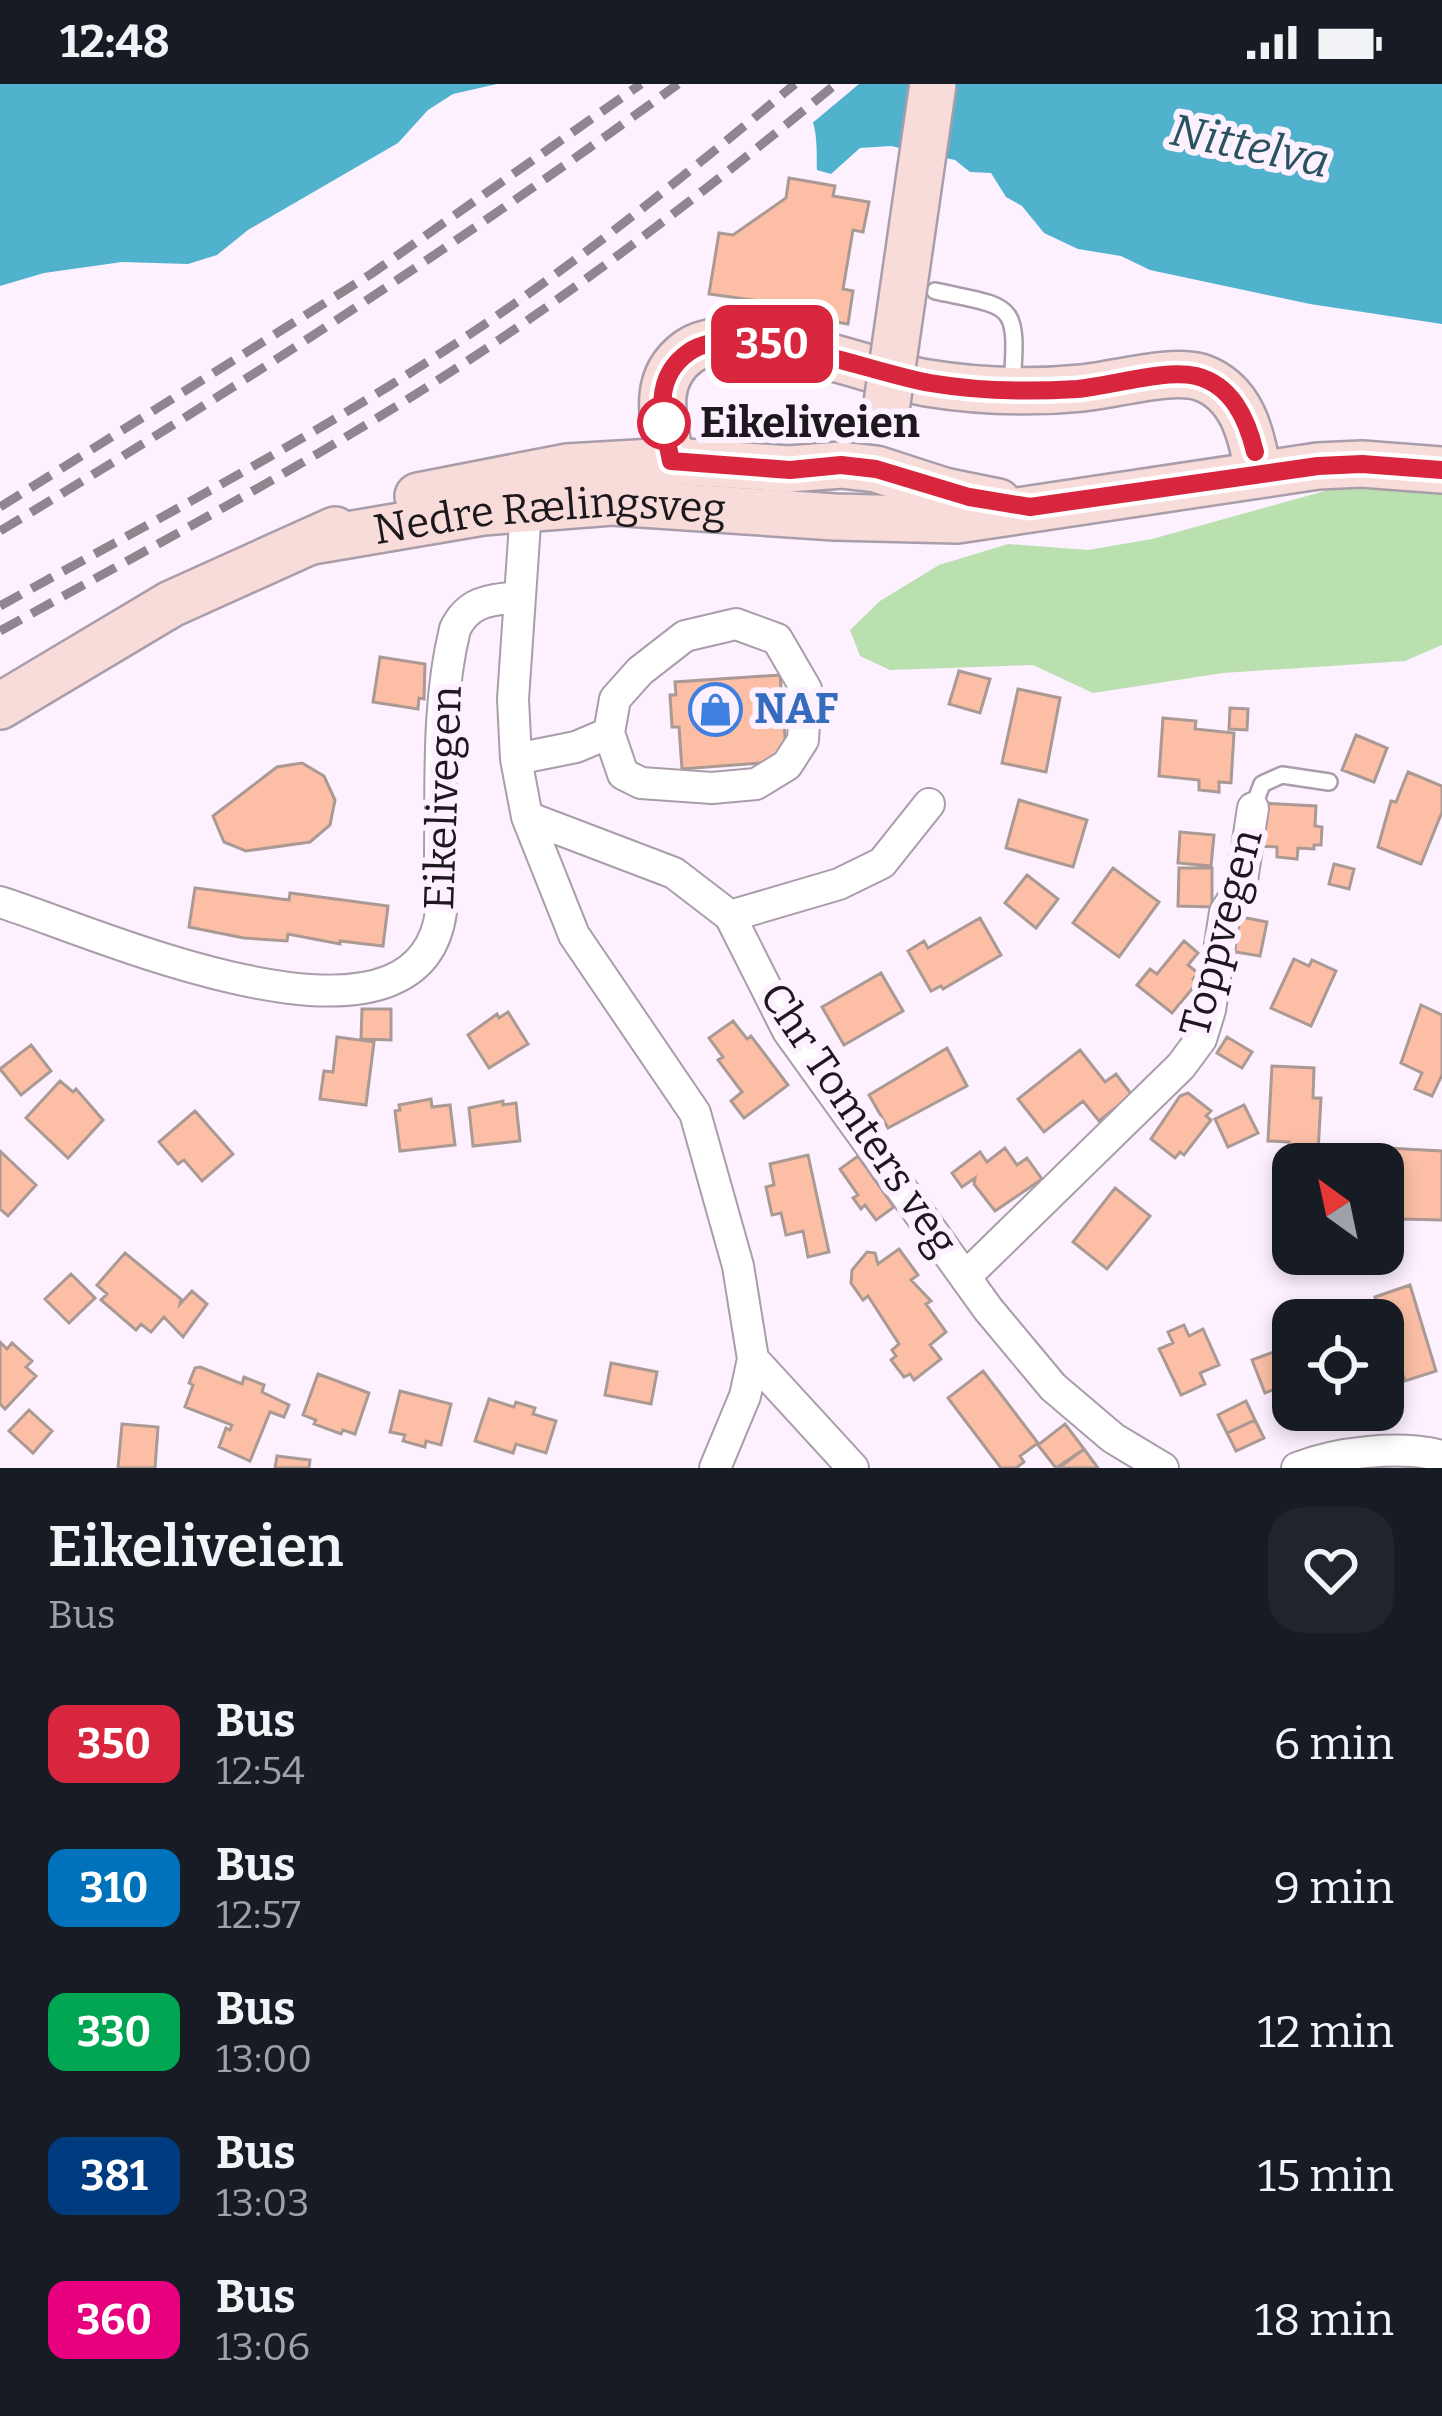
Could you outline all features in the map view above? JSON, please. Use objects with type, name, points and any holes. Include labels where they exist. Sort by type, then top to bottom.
[{"type":"main road","points":[[876,469],[934,84]]},
{"type":"main road","name":"Nedre Rælingsveg","points":[[671,461],[661,398],[665,380],[687,353],[727,339],[758,340],[926,382],[1012,389],[1076,389],[1198,376],[1222,390],[1244,416],[1258,473]]},
{"type":"main road","name":"Nedre Rælingsveg","points":[[526,491],[567,466],[671,461],[790,470],[841,465],[876,469],[969,497],[1030,507]]},
{"type":"main road","name":"Nedre Rælingsveg","points":[[0,706],[230,574],[312,542],[375,510],[424,494],[526,491],[790,514],[957,520],[1258,473],[1362,464],[1442,470]]},
{"type":"main road","name":"Nedre Rælingsveg","points":[[790,514],[835,497],[876,469]]},
{"type":"street","points":[[526,491],[513,699],[516,759],[527,817],[574,935],[694,1113],[738,1266],[753,1359],[746,1396],[715,1468]]},
{"type":"street","name":"Eikelivegen","points":[[0,902],[218,976],[313,991],[384,984],[423,954],[437,933],[442,905],[440,758],[455,629],[461,616],[483,601],[520,597]]},
{"type":"street","points":[[736,624],[777,639],[806,689],[803,740],[787,765],[755,784],[712,788],[641,783],[623,774],[609,733],[615,699],[640,671],[685,636],[736,624]]},
{"type":"street","points":[[516,759],[577,747],[609,733]]},
{"type":"street","points":[[730,916],[839,884],[883,863],[929,804]]},
{"type":"street","name":"Toppvegen","points":[[964,1277],[1181,1066],[1201,1039],[1225,912],[1241,887],[1253,808]]},
{"type":"street","name":"Chr Tomters veg","points":[[527,817],[674,873],[730,916],[788,1031],[964,1277],[1053,1387],[1112,1438],[1163,1468]]},
{"type":"street","points":[[753,1359],[853,1468]]},
{"type":"street","points":[[1297,1468],[1325,1458],[1390,1453],[1442,1456]]},
{"type":"lane","points":[[935,291],[1008,311],[1015,324],[1012,389]]},
{"type":"lane","name":"Toppvegen","points":[[1253,808],[1262,784],[1282,775],[1329,782]]},
{"type":"green space","points":[[1442,476],[1442,645],[1405,661],[1223,673],[1093,693],[1033,665],[890,670],[860,656],[850,630],[880,601],[939,565],[1008,544],[1088,550],[1152,539],[1332,489]]},
{"type":"water","points":[[0,84],[497,84],[453,94],[428,110],[398,143],[248,230],[217,255],[188,264],[122,262],[44,273],[0,286]]},
{"type":"water","name":"Nittelva","points":[[776,84],[1442,84],[1442,324],[1310,304],[1150,270],[1121,256],[1078,249],[1044,233],[1022,206],[1006,197],[991,173],[970,172],[955,160],[891,146],[860,148],[831,174],[817,170],[812,120],[800,102]]},
{"type":"pier","points":[[773,84],[859,84],[810,125],[797,104],[772,88]]},
{"type":"building","points":[[789,178],[835,186],[833,196],[869,202],[863,232],[853,230],[843,289],[853,291],[848,324],[767,311],[768,302],[709,294],[719,233],[733,235],[786,198]]},
{"type":"building","points":[[380,657],[425,664],[424,699],[419,698],[418,709],[373,702]]},
{"type":"building","points":[[959,671],[990,679],[980,713],[949,704]]},
{"type":"building","points":[[780,675],[787,761],[682,769],[679,727],[672,727],[670,695],[676,695],[675,682]]},
{"type":"building","points":[[1018,689],[1060,698],[1046,772],[1002,763]]},
{"type":"building","points":[[1230,708],[1248,709],[1247,730],[1229,729]]},
{"type":"building","points":[[1163,718],[1196,721],[1195,729],[1234,733],[1231,783],[1219,782],[1219,792],[1199,790],[1199,780],[1159,776]]},
{"type":"building","points":[[1356,735],[1387,748],[1374,782],[1342,770]]},
{"type":"building","points":[[302,763],[324,776],[335,800],[330,825],[310,842],[246,851],[224,842],[213,816],[277,767]]},
{"type":"building","points":[[1408,772],[1442,786],[1442,812],[1421,864],[1378,847],[1391,801],[1396,802]]},
{"type":"building","points":[[1019,800],[1087,820],[1073,867],[1006,848]]},
{"type":"building","points":[[1261,803],[1316,806],[1321,845],[1298,848],[1297,859],[1277,857],[1277,847],[1259,846]]},
{"type":"building","points":[[1180,832],[1214,835],[1211,866],[1178,863]]},
{"type":"building","points":[[1334,864],[1354,869],[1349,889],[1329,884]]},
{"type":"building","points":[[1113,868],[1159,902],[1119,957],[1073,923]]},
{"type":"building","points":[[1179,868],[1212,868],[1212,907],[1178,906]]},
{"type":"building","points":[[1027,875],[1058,899],[1036,928],[1005,903]]},
{"type":"building","points":[[195,888],[289,900],[290,893],[388,906],[383,946],[288,934],[287,941],[244,938],[189,927]]},
{"type":"building","points":[[1236,916],[1267,922],[1260,956],[1230,951]]},
{"type":"building","points":[[980,918],[1001,955],[943,989],[931,991],[908,951],[924,941],[928,948]]},
{"type":"building","points":[[1184,941],[1198,953],[1188,965],[1198,973],[1193,979],[1197,983],[1172,1013],[1137,985],[1150,969],[1157,974]]},
{"type":"building","points":[[1294,959],[1309,966],[1312,960],[1336,971],[1311,1026],[1271,1008]]},
{"type":"building","points":[[881,973],[903,1011],[844,1045],[822,1007]]},
{"type":"building","points":[[1421,1005],[1442,1015],[1442,1075],[1432,1096],[1415,1089],[1422,1073],[1401,1063]]},
{"type":"building","points":[[362,1009],[391,1009],[391,1040],[361,1039]]},
{"type":"building","points":[[508,1012],[528,1044],[489,1068],[468,1035],[497,1014],[499,1018]]},
{"type":"building","points":[[733,1021],[747,1039],[751,1036],[788,1085],[744,1118],[731,1101],[742,1092],[718,1060],[723,1057],[709,1038]]},
{"type":"building","points":[[337,1037],[374,1042],[366,1105],[320,1099],[324,1071],[333,1072]]},
{"type":"building","points":[[1227,1037],[1252,1052],[1242,1068],[1217,1053]]},
{"type":"building","points":[[31,1045],[51,1071],[21,1095],[0,1069]]},
{"type":"building","points":[[947,1048],[967,1086],[888,1128],[869,1095]]},
{"type":"building","points":[[1080,1050],[1105,1082],[1116,1074],[1132,1095],[1099,1121],[1083,1101],[1044,1132],[1018,1099]]},
{"type":"building","points":[[1272,1066],[1314,1068],[1313,1098],[1321,1098],[1319,1143],[1268,1141]]},
{"type":"building","points":[[60,1081],[73,1092],[76,1089],[103,1120],[68,1158],[26,1118]]},
{"type":"building","points":[[1188,1093],[1211,1111],[1206,1116],[1211,1120],[1184,1155],[1180,1152],[1175,1158],[1151,1139],[1180,1096]]},
{"type":"building","points":[[431,1099],[432,1107],[450,1105],[455,1145],[400,1151],[395,1111],[400,1110],[399,1105]]},
{"type":"building","points":[[503,1101],[503,1105],[516,1103],[520,1141],[473,1146],[469,1108]]},
{"type":"building","points":[[1244,1105],[1258,1133],[1228,1147],[1215,1119]]},
{"type":"building","points":[[195,1111],[233,1154],[202,1181],[159,1142]]},
{"type":"building","points":[[1005,1148],[1017,1165],[1027,1158],[1042,1179],[995,1211],[974,1184],[975,1178],[962,1187],[952,1173],[980,1152],[987,1162]]},
{"type":"building","points":[[1404,1149],[1442,1151],[1442,1220],[1404,1219]]},
{"type":"building","points":[[0,1151],[36,1185],[8,1216],[0,1209]]},
{"type":"building","points":[[808,1155],[829,1252],[808,1257],[803,1231],[786,1235],[781,1213],[772,1215],[766,1187],[774,1185],[770,1164]]},
{"type":"building","points":[[858,1156],[894,1207],[876,1220],[853,1198],[858,1195],[840,1169]]},
{"type":"building","points":[[1115,1188],[1150,1216],[1107,1269],[1073,1242]]},
{"type":"building","points":[[899,1249],[918,1275],[911,1280],[931,1301],[926,1304],[946,1332],[930,1345],[941,1359],[914,1380],[910,1374],[904,1377],[891,1360],[899,1344],[868,1296],[863,1300],[851,1283],[852,1270],[867,1252],[875,1253],[878,1264]]},
{"type":"building","points":[[125,1253],[181,1299],[180,1304],[192,1291],[207,1304],[183,1337],[164,1317],[151,1332],[141,1324],[136,1330],[101,1300],[107,1294],[97,1285]]},
{"type":"building","points":[[71,1274],[95,1298],[69,1323],[45,1299]]},
{"type":"building","points":[[1410,1285],[1436,1371],[1405,1381],[1404,1299],[1375,1297]]},
{"type":"building","points":[[1184,1325],[1189,1336],[1203,1329],[1219,1365],[1200,1373],[1205,1384],[1181,1395],[1159,1349],[1173,1343],[1168,1332]]},
{"type":"building","points":[[0,1342],[7,1349],[12,1343],[32,1361],[26,1367],[36,1376],[5,1409],[0,1404]]},
{"type":"building","points":[[1272,1353],[1272,1390],[1265,1393],[1252,1360]]},
{"type":"building","points":[[611,1363],[657,1372],[651,1404],[605,1395]]},
{"type":"building","points":[[200,1367],[242,1384],[244,1377],[264,1385],[262,1392],[289,1405],[284,1417],[270,1412],[250,1461],[219,1447],[226,1428],[232,1425],[185,1407],[193,1385],[189,1383]]},
{"type":"building","points":[[983,1371],[1038,1443],[1020,1456],[1024,1462],[1016,1468],[1001,1468],[948,1398]]},
{"type":"building","points":[[318,1374],[369,1393],[355,1434],[343,1430],[341,1434],[303,1415]]},
{"type":"building","points":[[400,1391],[451,1404],[441,1445],[426,1441],[425,1447],[390,1432]]},
{"type":"building","points":[[489,1399],[535,1408],[533,1414],[556,1421],[546,1453],[516,1444],[513,1453],[475,1441]]},
{"type":"building","points":[[1246,1401],[1255,1420],[1227,1433],[1218,1415]]},
{"type":"building","points":[[29,1410],[52,1431],[33,1453],[9,1431]]},
{"type":"building","points":[[1255,1420],[1264,1438],[1236,1451],[1227,1433]]},
{"type":"building","points":[[122,1424],[158,1427],[155,1468],[118,1468]]},
{"type":"building","points":[[1065,1424],[1084,1449],[1056,1468],[1038,1445]]},
{"type":"building","points":[[1084,1449],[1098,1468],[1059,1468]]},
{"type":"building","points":[[277,1456],[310,1460],[309,1468],[275,1468]]},
{"type":"railway","points":[[0,507],[371,274],[641,84]]},
{"type":"railway","points":[[0,531],[344,315],[678,84]]},
{"type":"railway","points":[[0,606],[291,445],[461,340],[590,249],[795,84]]},
{"type":"railway","points":[[0,631],[274,479],[487,348],[640,239],[836,84]]},
{"type":"bus line","name":"350","points":[[1255,452],[1235,403],[1198,376],[1076,389],[961,387],[849,365],[758,340],[727,339],[687,353],[665,380],[661,398],[671,461],[790,470],[841,465],[876,469],[944,491],[1030,507],[1318,466],[1442,470]]},
{"type":"place","name":"Eikeliveien","points":[[664,423]]},
{"type":"place","name":"NAF","points":[[715,709]]}]
